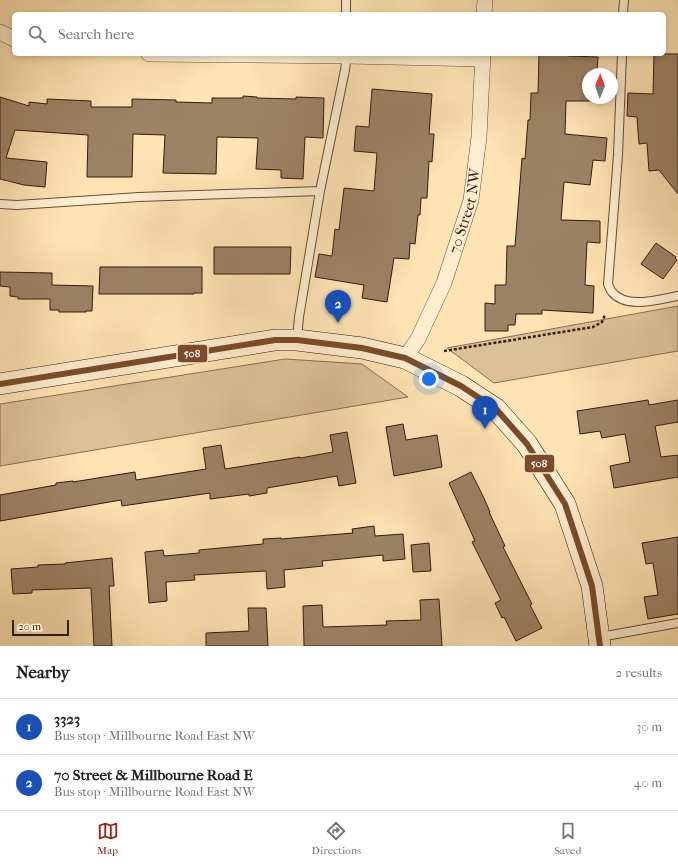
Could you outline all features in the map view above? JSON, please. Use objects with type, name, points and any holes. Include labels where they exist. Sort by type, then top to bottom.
[{"type":"street","points":[[484,12],[485,0]]},
{"type":"street","points":[[0,32],[12,38]]},
{"type":"street","name":"70 Street NW","points":[[405,358],[418,339],[444,283],[471,200],[479,137],[482,56]]},
{"type":"street","points":[[0,384],[275,340],[297,340],[362,348],[405,358],[462,386],[496,409],[527,444],[565,504],[592,586],[600,641]]},
{"type":"lane","points":[[346,0],[346,12]]},
{"type":"lane","points":[[623,12],[624,0]]},
{"type":"lane","points":[[297,340],[299,317],[320,192],[347,56]]},
{"type":"lane","points":[[622,56],[618,155],[608,284],[612,293],[630,302],[640,302],[678,296]]},
{"type":"lane","points":[[0,204],[17,205],[139,197],[320,192]]},
{"type":"lane","points":[[600,641],[678,623]]},
{"type":"path","points":[[444,351],[593,327],[602,322],[605,315]]},
{"type":"shaded area","points":[[678,306],[678,351],[494,383],[447,348]]},
{"type":"shaded area","points":[[285,359],[362,364],[408,397],[0,466],[0,404]]},
{"type":"building","points":[[678,54],[678,194],[659,170],[649,171],[647,143],[639,144],[637,117],[627,116],[628,93],[653,94],[654,56]]},
{"type":"building","points":[[539,56],[598,57],[597,68],[582,68],[582,101],[566,101],[565,134],[607,138],[605,161],[593,160],[590,185],[564,182],[561,220],[600,221],[600,243],[587,242],[585,285],[594,286],[593,313],[542,310],[542,314],[516,314],[515,325],[508,325],[508,331],[485,331],[485,303],[495,304],[495,285],[506,285],[507,246],[515,246],[522,158],[525,159],[528,120],[530,120],[531,93],[538,93]]},
{"type":"building","points":[[372,89],[432,94],[429,134],[434,134],[432,162],[429,161],[427,198],[421,198],[420,215],[418,215],[415,244],[410,243],[409,259],[394,258],[387,302],[362,298],[364,285],[315,277],[319,254],[332,256],[335,229],[339,230],[344,188],[374,191],[377,153],[354,151],[356,126],[369,127]]},
{"type":"building","points":[[243,96],[257,98],[296,99],[296,97],[324,98],[323,138],[305,137],[303,179],[281,178],[281,170],[256,169],[258,138],[217,137],[216,174],[163,173],[165,135],[133,134],[132,177],[87,177],[88,135],[15,130],[6,158],[47,162],[45,187],[24,185],[0,179],[0,97],[29,106],[29,102],[47,104],[47,99],[91,101],[91,107],[132,107],[132,99],[212,103],[212,98],[243,98]]},
{"type":"building","points":[[656,243],[676,257],[675,258],[677,260],[663,279],[641,264]]},
{"type":"building","points":[[214,247],[291,247],[290,274],[214,274]]},
{"type":"building","points":[[100,267],[202,267],[202,293],[99,294]]},
{"type":"building","points":[[0,272],[52,273],[52,285],[93,286],[92,311],[59,312],[59,310],[50,310],[50,299],[18,299],[18,297],[10,296],[10,287],[0,286]]},
{"type":"building","points":[[648,400],[649,405],[678,400],[678,422],[655,426],[661,457],[678,455],[678,477],[614,488],[610,466],[630,462],[625,434],[602,438],[600,431],[580,434],[577,411]]},
{"type":"building","points":[[403,424],[406,440],[437,435],[442,467],[394,476],[386,427]]},
{"type":"building","points":[[347,432],[356,483],[339,486],[337,476],[267,488],[267,493],[249,496],[249,494],[210,499],[210,493],[122,506],[121,500],[0,521],[0,495],[56,485],[56,483],[73,482],[135,472],[136,480],[206,469],[203,448],[221,445],[225,469],[300,458],[333,452],[330,435]]},
{"type":"building","points":[[471,472],[505,546],[503,547],[532,604],[530,605],[542,628],[516,641],[495,603],[501,600],[472,542],[475,541],[449,483]]},
{"type":"building","points":[[374,526],[375,536],[403,534],[405,559],[383,561],[383,555],[322,561],[323,566],[284,570],[285,587],[267,589],[266,571],[194,575],[195,580],[166,582],[167,601],[149,603],[145,552],[163,550],[164,556],[199,553],[199,550],[263,544],[263,539],[353,533],[352,529]]},
{"type":"building","points":[[678,537],[678,614],[648,619],[644,597],[658,595],[653,563],[646,564],[642,543]]},
{"type":"building","points":[[429,543],[431,571],[413,572],[411,545]]},
{"type":"building","points":[[112,558],[114,586],[109,586],[112,646],[94,646],[91,588],[32,590],[32,593],[13,594],[11,569]]},
{"type":"building","points":[[439,599],[442,646],[304,646],[303,606],[322,605],[323,627],[387,625],[386,621],[421,620],[420,600]]},
{"type":"building","points":[[248,608],[266,608],[268,646],[206,646],[206,633],[249,631]]},
{"type":"transit line","name":"508","points":[[0,384],[275,340],[297,340],[362,348],[405,358],[461,386],[496,409],[527,444],[565,504],[592,586],[600,646]]},
{"type":"place","name":"70 Street & Millbourne Road E","points":[[338,323]]},
{"type":"place","name":"3323","points":[[485,429]]}]
